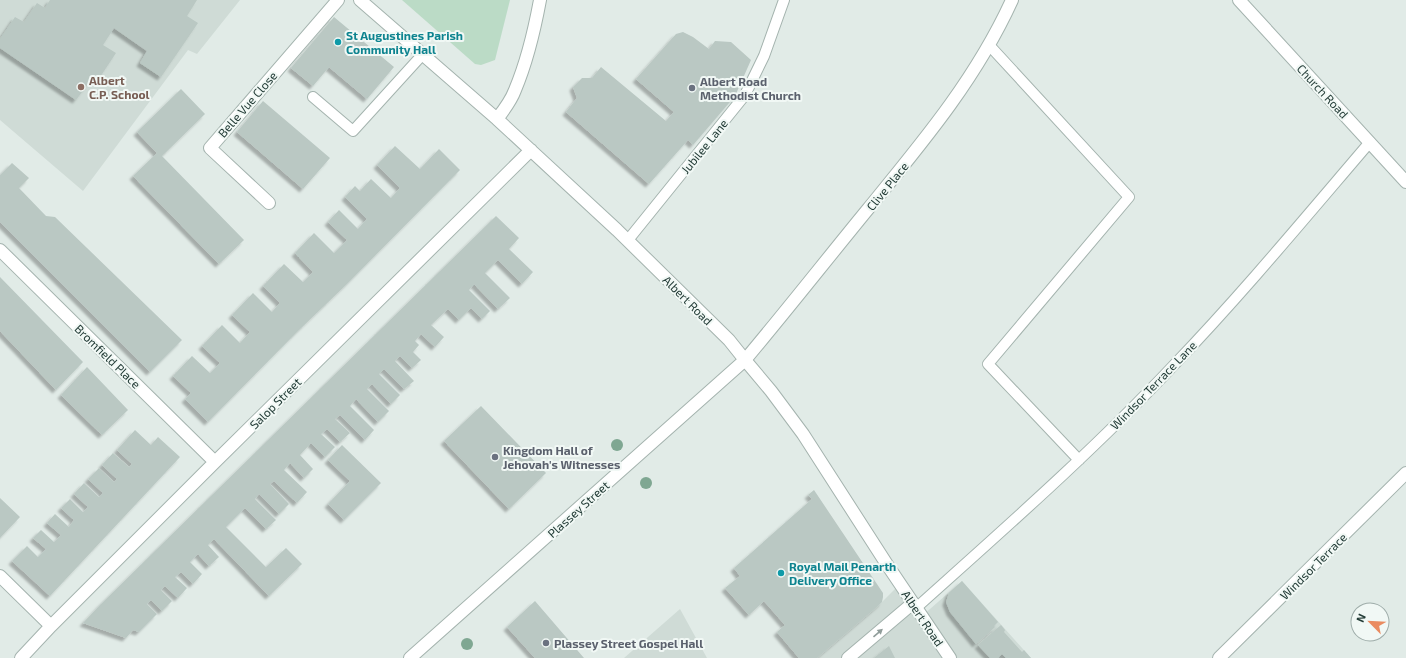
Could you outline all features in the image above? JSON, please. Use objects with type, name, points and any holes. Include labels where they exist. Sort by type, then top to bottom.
[{"type":"street","name":"Belle Vue Close","points":[[269,203],[210,148],[338,0]]},
{"type":"street","name":"Albert Road","points":[[360,0],[531,150],[628,240],[728,340],[771,391],[803,434],[950,658]]},
{"type":"street","points":[[497,119],[508,104],[515,90],[540,0]]},
{"type":"street","name":"Clive Place","points":[[745,360],[927,137],[960,91],[989,45],[1012,0]]},
{"type":"street","name":"Church Road","points":[[1240,0],[1404,178]]},
{"type":"street","name":"Salop Street","points":[[21,658],[215,462],[531,150]]},
{"type":"street","name":"Bromfield Place","points":[[0,250],[215,462]]},
{"type":"street","name":"Plassey Street","points":[[410,658],[745,360]]},
{"type":"street","name":"Windsor Terrace","points":[[1219,658],[1406,473]]},
{"type":"street","points":[[0,576],[51,626]]},
{"type":"street","points":[[848,658],[915,605]]},
{"type":"lane","name":"Jubilee Lane","points":[[628,240],[745,95],[764,56],[784,0]]},
{"type":"lane","points":[[989,45],[1129,197],[988,364],[1079,460]]},
{"type":"lane","points":[[313,97],[353,131],[423,54]]},
{"type":"lane","name":"Windsor Terrace Lane","points":[[915,605],[1079,460],[1172,367],[1228,307],[1370,142]]},
{"type":"shaded area","name":"Albert C.P. School","points":[[0,0],[240,0],[197,54],[188,50],[83,191],[0,120]]},
{"type":"shaded area","points":[[962,581],[1031,658],[817,658],[878,606],[900,584],[922,616]]},
{"type":"shaded area","points":[[680,609],[707,658],[624,658]]},
{"type":"green space","points":[[402,0],[510,0],[495,60],[481,65],[475,64]]},
{"type":"building","points":[[50,0],[197,0],[187,16],[198,23],[161,77],[140,63],[147,51],[114,28],[103,45],[116,53],[98,80],[93,77],[76,100],[0,48],[0,39],[15,17],[24,22],[37,3],[45,8]]},
{"type":"building","name":"St Augustines Parish Community Hall","points":[[334,17],[394,67],[367,99],[329,67],[313,86],[291,68]]},
{"type":"building","points":[[683,32],[693,37],[709,49],[715,41],[731,42],[751,60],[735,96],[693,145],[688,140],[649,184],[566,112],[577,98],[573,87],[582,78],[592,78],[601,67],[666,121],[674,112],[636,79],[676,34]]},
{"type":"building","points":[[181,89],[205,114],[162,156],[244,240],[219,264],[133,176],[157,153],[137,132]]},
{"type":"building","points":[[263,101],[330,158],[303,189],[237,132]]},
{"type":"building","points":[[395,146],[420,169],[439,149],[460,170],[208,422],[185,399],[191,393],[173,376],[192,356],[210,373],[220,363],[202,346],[222,325],[240,343],[250,332],[232,315],[253,293],[272,312],[280,303],[263,286],[284,264],[303,282],[313,272],[295,253],[314,233],[334,253],[347,240],[328,222],[339,210],[358,229],[367,219],[345,197],[355,186],[360,191],[371,179],[391,198],[400,188],[377,165]]},
{"type":"building","points":[[12,163],[29,178],[19,188],[46,216],[55,217],[182,340],[150,372],[0,222],[0,175]]},
{"type":"building","points":[[496,216],[519,238],[509,249],[533,272],[522,284],[498,260],[485,273],[510,298],[498,309],[474,284],[469,290],[490,311],[482,319],[471,308],[459,320],[448,309],[431,325],[444,337],[435,347],[421,334],[415,341],[419,345],[413,352],[421,360],[412,368],[400,356],[395,361],[414,381],[404,389],[384,369],[379,374],[400,395],[391,404],[372,384],[367,389],[389,411],[378,422],[356,399],[350,406],[374,430],[365,440],[340,415],[335,419],[350,433],[340,442],[327,429],[321,434],[335,447],[325,457],[311,443],[300,455],[313,469],[304,478],[290,463],[284,470],[307,492],[297,503],[274,481],[270,484],[289,504],[279,514],[259,494],[255,499],[276,520],[266,529],[245,508],[226,527],[266,567],[286,548],[302,564],[269,596],[214,539],[208,545],[219,557],[209,566],[198,554],[190,562],[202,574],[193,584],[181,572],[175,577],[187,588],[178,598],[165,586],[161,590],[172,601],[162,611],[151,600],[147,604],[157,614],[139,632],[133,630],[126,638],[83,623],[100,605]]},
{"type":"building","points":[[0,277],[83,362],[56,390],[0,331]]},
{"type":"building","points":[[87,367],[128,410],[102,435],[61,395]]},
{"type":"building","name":"Kingdom Hall of Jehovah's Witnesses","points":[[481,406],[546,473],[509,509],[444,441]]},
{"type":"building","points":[[135,430],[151,445],[158,437],[180,457],[50,596],[12,561],[27,546],[38,557],[46,549],[33,538],[41,530],[54,542],[61,535],[47,523],[55,514],[69,527],[74,520],[61,508],[70,499],[83,512],[88,507],[74,494],[84,483],[99,497],[103,493],[88,479],[99,468],[114,482],[117,479],[102,465],[113,453],[129,467],[132,464],[117,450]]},
{"type":"building","points":[[342,445],[381,483],[344,520],[328,504],[350,481],[328,460]]},
{"type":"building","name":"Royal Mail Penarth Delivery Office","points":[[814,490],[883,593],[883,597],[882,602],[878,606],[817,658],[799,658],[777,632],[785,625],[764,601],[749,615],[725,588],[740,576],[734,568],[812,499],[808,495]]},
{"type":"building","points":[[0,498],[20,517],[0,538]]},
{"type":"building","points":[[962,581],[998,622],[994,626],[995,627],[976,644],[950,612],[946,602],[949,593]]},
{"type":"building","name":"Plassey Street Gospel Hall","points":[[535,601],[584,658],[535,658],[507,627]]},
{"type":"building","points":[[1001,625],[1005,630],[1004,632],[1022,652],[1024,650],[1031,658],[1006,658],[1002,654],[998,658],[990,658],[978,645]]},
{"type":"building","points":[[889,646],[895,658],[874,658]]},
{"type":"place","name":"St Augustines Parish Community Hall","points":[[338,42]]},
{"type":"place","name":"Albert C.P. School","points":[[81,87]]},
{"type":"place","name":"Albert Road Methodist Church","points":[[692,88]]},
{"type":"place","name":"Kingdom Hall of Jehovah's Witnesses","points":[[495,457]]},
{"type":"place","name":"Royal Mail Penarth Delivery Office","points":[[781,573]]},
{"type":"place","name":"Plassey Street Gospel Hall","points":[[546,643]]}]
